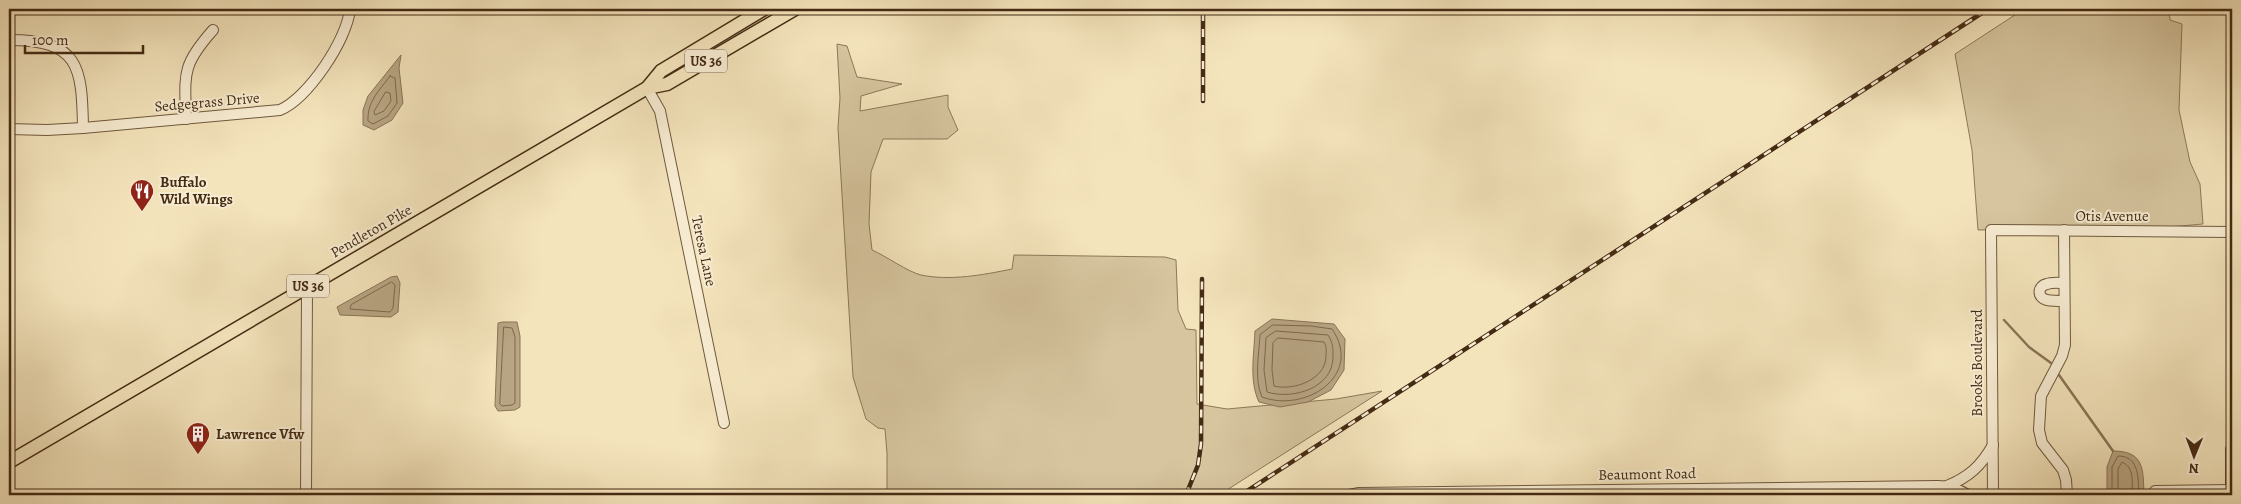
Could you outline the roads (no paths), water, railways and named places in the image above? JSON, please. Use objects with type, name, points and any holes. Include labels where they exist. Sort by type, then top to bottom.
[{"type":"main road","name":"Pendleton Pike","points":[[9,462],[646,88],[661,71],[764,9]]},
{"type":"main road","name":"Pendleton Pike","points":[[646,88],[668,84],[793,9]]},
{"type":"street","name":"Sedgegrass Drive","points":[[9,129],[47,130],[83,128],[271,112],[284,108],[295,101],[338,45],[347,25],[350,9]]},
{"type":"street","points":[[186,119],[186,78],[188,66],[193,53],[213,30]]},
{"type":"street","points":[[9,40],[45,43],[57,48],[73,63],[82,85],[83,128]]},
{"type":"street","name":"Teresa Lane","points":[[646,88],[660,111],[724,423]]},
{"type":"street","name":"Otis Avenue","points":[[1991,230],[2232,232]]},
{"type":"street","name":"Brooks Boulevard","points":[[1991,230],[1993,495]]},
{"type":"street","points":[[2064,230],[2064,349],[2041,396],[2039,430],[2042,443],[2063,470],[2067,495]]},
{"type":"street","points":[[2064,282],[2046,284],[2041,287],[2039,292],[2041,298],[2046,300],[2064,301]]},
{"type":"street","points":[[306,495],[307,287]]},
{"type":"street","name":"Beaumont Road","points":[[1348,495],[1359,493],[1947,486],[1963,479],[1975,470],[1993,445]]},
{"type":"street","points":[[2155,490],[2231,492],[2230,449]]},
{"type":"street","name":"Beaumont Road","points":[[1947,486],[1968,495]]},
{"type":"water","points":[[401,55],[399,68],[403,103],[392,120],[374,130],[363,125],[363,110],[368,96]]},
{"type":"water","points":[[397,276],[400,283],[398,312],[391,317],[340,315],[337,307],[391,277]]},
{"type":"water","points":[[1272,319],[1334,324],[1345,339],[1344,370],[1331,390],[1308,402],[1280,407],[1259,402],[1253,377],[1255,331]]},
{"type":"water","points":[[517,322],[520,336],[520,407],[515,410],[498,411],[495,406],[498,323]]},
{"type":"water","points":[[2113,451],[2131,454],[2137,458],[2142,470],[2144,495],[2107,495],[2107,467]]},
{"type":"waterway","points":[[2004,320],[2029,347],[2051,363]]},
{"type":"waterway","points":[[2059,375],[2113,451]]},
{"type":"railway","points":[[1203,9],[1203,101]]},
{"type":"railway","points":[[1241,495],[1988,9]]},
{"type":"railway","points":[[1186,495],[1198,465],[1201,444],[1202,279]]},
{"type":"place","name":"Buffalo Wild Wings","points":[[142,212]]},
{"type":"place","name":"Lawrence Vfw","points":[[198,455]]}]
